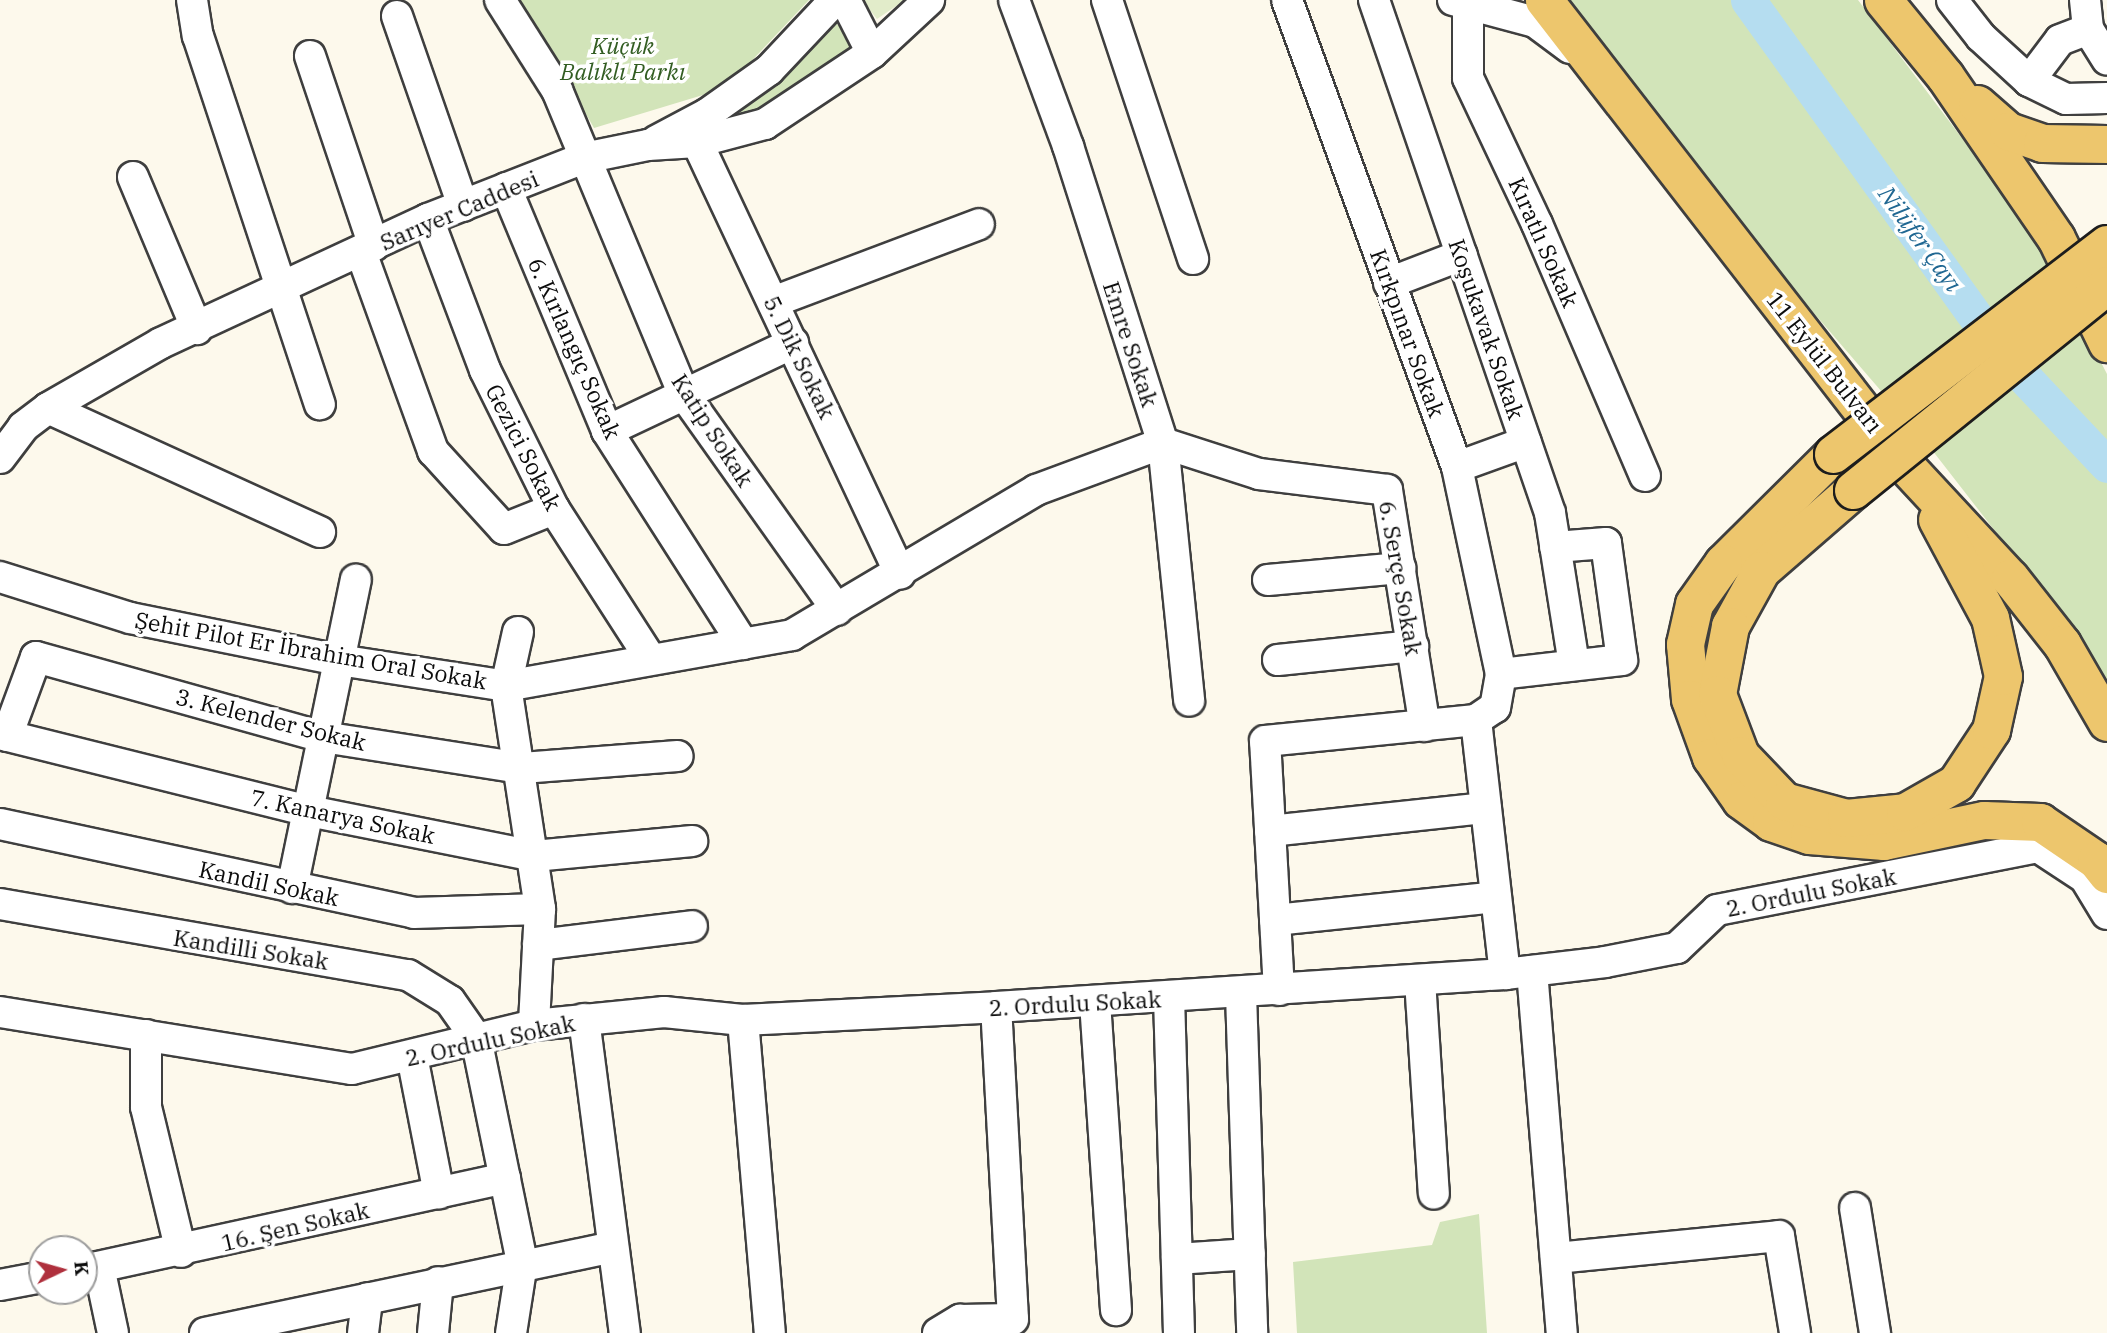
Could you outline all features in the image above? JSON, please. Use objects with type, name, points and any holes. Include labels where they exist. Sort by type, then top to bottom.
[{"type":"main road","name":"11 Eylül Bulvarı","points":[[1544,0],[1912,472],[2010,578],[2048,625],[2107,722]]},
{"type":"main road","points":[[1883,0],[1944,75],[2056,238],[2107,293]]},
{"type":"main road","points":[[1944,75],[2008,131],[2042,143],[2107,144]]},
{"type":"main road","points":[[2056,238],[2107,343]]},
{"type":"main road","points":[[2107,244],[1833,454],[1723,564],[1694,604],[1685,644],[1690,699],[1711,757],[1741,800],[1771,822],[1809,835],[1884,841],[1984,820],[2040,822],[2096,860],[2107,874]]},
{"type":"main road","points":[[1912,472],[1990,618],[2003,676],[1991,730],[1956,783],[1905,812],[1846,818],[1784,801],[1740,755],[1717,694],[1730,626],[1760,570],[2107,285]]},
{"type":"street","points":[[192,0],[198,36],[320,404]]},
{"type":"street","name":"Katip Sokak","points":[[500,0],[557,90],[683,393],[837,610]]},
{"type":"street","points":[[648,145],[707,114],[769,70],[835,0]]},
{"type":"street","points":[[845,0],[872,53]]},
{"type":"street","name":"Sarıyer Caddesi","points":[[0,458],[23,427],[48,408],[161,343],[281,290],[428,219],[584,159],[648,145],[697,142],[765,124],[872,53],[929,0]]},
{"type":"street","name":"Emre Sokak","points":[[1014,0],[1068,146],[1163,443],[1189,701]]},
{"type":"street","points":[[1107,0],[1193,258]]},
{"type":"street","name":"Kırkpınar Sokak","points":[[1287,0],[1457,467],[1501,674],[1495,707],[1476,720]]},
{"type":"street","name":"Koşukavak Sokak","points":[[1374,0],[1550,513],[1574,666]]},
{"type":"street","points":[[1952,0],[1981,37],[2029,81],[2066,99],[2107,98]]},
{"type":"street","points":[[1461,2],[1510,13],[1547,28],[1607,81]]},
{"type":"street","name":"Kıratlı Sokak","points":[[1461,2],[1468,78],[1537,224],[1645,476]]},
{"type":"street","points":[[2029,81],[2060,40],[2087,14],[2107,59]]},
{"type":"street","points":[[397,16],[463,206]]},
{"type":"street","points":[[310,56],[433,451],[504,528],[554,509]]},
{"type":"street","name":"5. Dik Sokak","points":[[697,142],[901,574]]},
{"type":"street","points":[[134,177],[197,329]]},
{"type":"street","name":"6. Kırlangıç Sokak","points":[[506,188],[607,431],[743,644]]},
{"type":"street","name":"Gezici Sokak","points":[[428,219],[485,370],[554,509],[650,658]]},
{"type":"street","points":[[773,302],[979,224]]},
{"type":"street","points":[[1389,283],[1462,255]]},
{"type":"street","points":[[607,431],[793,343]]},
{"type":"street","points":[[48,408],[320,532]]},
{"type":"street","points":[[1457,467],[1526,442]]},
{"type":"street","points":[[901,574],[1036,490],[1163,443]]},
{"type":"street","name":"6. Serçe Sokak","points":[[1163,443],[1259,474],[1387,490],[1425,726]]},
{"type":"street","points":[[1501,674],[1622,660],[1606,543],[1555,547]]},
{"type":"street","points":[[1268,580],[1400,568]]},
{"type":"street","name":"Şehit Pilot Er İbrahim Oral Sokak","points":[[0,577],[130,618],[339,660],[506,686],[650,658],[792,635],[901,574]]},
{"type":"street","points":[[292,888],[356,580]]},
{"type":"street","points":[[517,632],[506,686],[522,768],[540,909],[534,1025]]},
{"type":"street","points":[[1278,660],[1413,646]]},
{"type":"street","name":"3. Kelender Sokak","points":[[4,735],[36,657],[323,737],[522,768],[678,756]]},
{"type":"street","points":[[1279,990],[1265,741],[1476,720],[1496,897],[1518,973],[1556,1258],[1562,1333]]},
{"type":"street","name":"7. Kanarya Sokak","points":[[4,735],[309,811],[534,856],[692,841]]},
{"type":"street","points":[[1270,831],[1486,808]]},
{"type":"street","name":"Kandil Sokak","points":[[0,824],[414,913],[540,909]]},
{"type":"street","name":"2. Ordulu Sokak","points":[[0,1012],[352,1069],[534,1025],[664,1012],[743,1020],[1241,994],[1518,973],[1677,948],[1717,910],[2038,847],[2085,878],[2107,914]]},
{"type":"street","points":[[1275,920],[1496,897]]},
{"type":"street","name":"Kandilli Sokak","points":[[0,904],[408,975],[450,1001],[476,1038]]},
{"type":"street","points":[[538,945],[692,926]]},
{"type":"street","points":[[1420,980],[1434,1194]]},
{"type":"street","points":[[1241,994],[1252,1333]]},
{"type":"street","points":[[1169,997],[1179,1333]]},
{"type":"street","points":[[1094,1002],[1116,1310]]},
{"type":"street","points":[[938,1333],[960,1320],[1013,1319],[996,1007]]},
{"type":"street","points":[[584,1019],[625,1333]]},
{"type":"street","points":[[743,1020],[770,1333]]},
{"type":"street","points":[[146,1035],[146,1107],[181,1252]]},
{"type":"street","points":[[476,1038],[522,1263],[511,1333]]},
{"type":"street","points":[[412,1056],[439,1193]]},
{"type":"street","name":"16. Şen Sokak","points":[[98,1267],[181,1252],[505,1178]]},
{"type":"street","points":[[1855,1208],[1875,1333]]},
{"type":"street","points":[[1556,1258],[1779,1237],[1795,1333]]},
{"type":"street","points":[[205,1333],[522,1263],[613,1247]]},
{"type":"street","points":[[1177,1259],[1250,1254]]},
{"type":"street","points":[[0,1285],[28,1280]]},
{"type":"street","points":[[433,1333],[438,1282]]},
{"type":"street","points":[[98,1287],[113,1333]]},
{"type":"street","points":[[363,1333],[367,1298]]},
{"type":"green space","name":"Küçük Balıklı Parkı","points":[[520,0],[809,0],[726,88],[594,128]]},
{"type":"green space","points":[[862,0],[905,0],[877,19]]},
{"type":"green space","points":[[1567,0],[1858,0],[2037,238],[2107,374],[2107,689],[2051,603],[1932,450],[1800,297]]},
{"type":"green space","points":[[832,18],[856,47],[773,103],[708,130]]},
{"type":"green space","points":[[1479,1214],[1487,1333],[1297,1333],[1293,1262],[1432,1245],[1440,1222]]},
{"type":"waterway","name":"Nilüfer Çayı","points":[[1748,0],[2004,356],[2107,465]]}]
